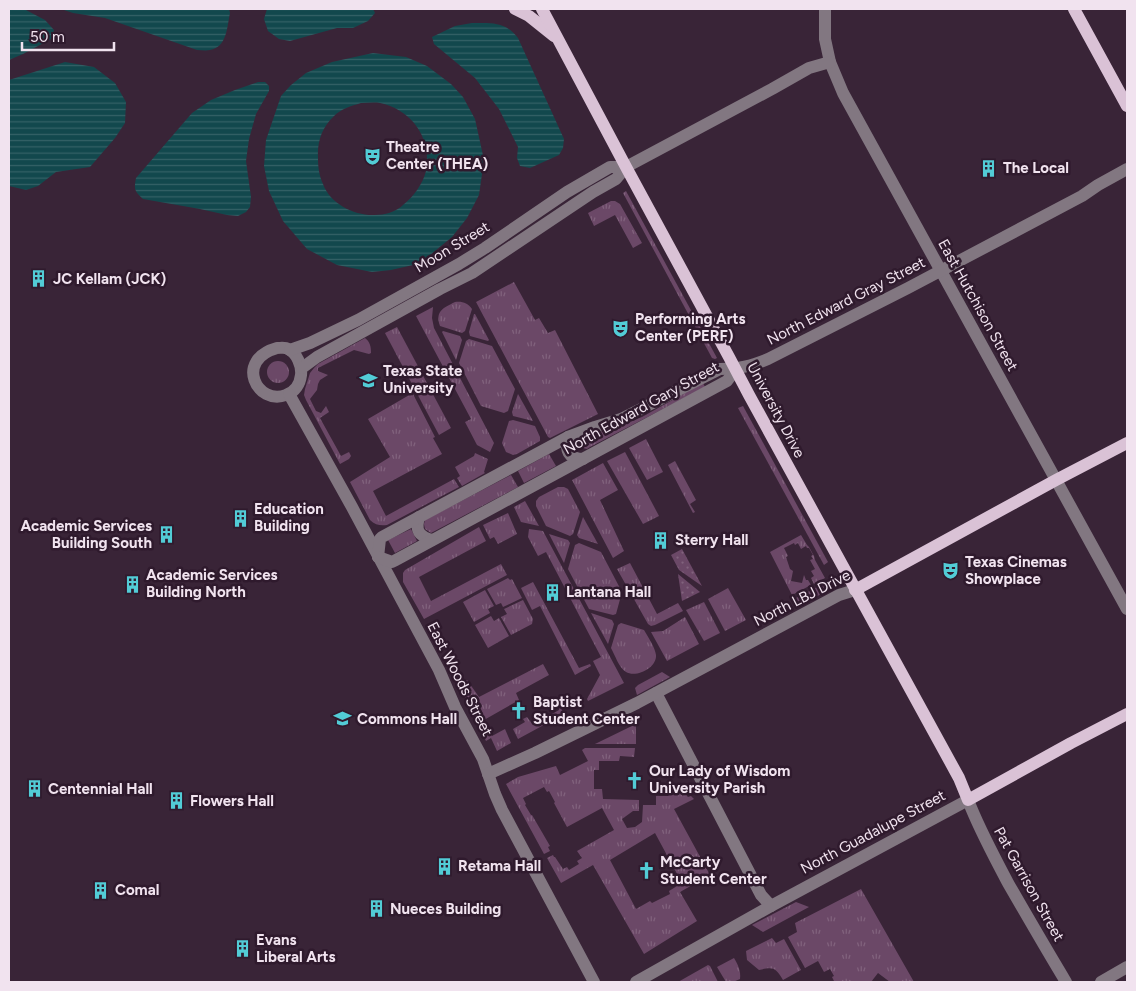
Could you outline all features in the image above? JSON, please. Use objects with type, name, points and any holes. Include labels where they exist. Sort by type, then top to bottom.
[{"type":"main road","points":[[516,9],[529,16],[559,40]]},
{"type":"main road","name":"University Drive","points":[[542,9],[855,590],[959,778],[968,800]]},
{"type":"main road","points":[[1074,9],[1127,106]]},
{"type":"main road","name":"North LBJ Drive","points":[[855,590],[1127,443]]},
{"type":"main road","name":"North Guadalupe Street","points":[[968,800],[1127,714]]},
{"type":"street","name":"East Hutchison Street","points":[[825,9],[825,39],[830,62],[843,94],[1127,609]]},
{"type":"street","name":"Moon Street","points":[[302,368],[322,354],[472,273],[593,192],[616,180],[626,167],[809,68],[830,62]]},
{"type":"street","name":"Moon Street","points":[[290,350],[310,343],[358,320],[459,264],[567,192],[610,167],[626,167]]},
{"type":"street","name":"North Edward Gray Street","points":[[736,369],[752,366],[768,359],[941,271],[1082,196],[1127,169]]},
{"type":"street","points":[[277,348],[290,350],[296,355],[302,368],[298,386],[289,394],[281,397],[274,396],[260,389],[256,383],[253,371],[257,358],[277,348]]},
{"type":"street","name":"North Edward Gary Street","points":[[720,369],[736,369],[727,381],[392,562],[378,557],[380,539],[568,437],[621,419],[720,369]]},
{"type":"street","name":"East Woods Street","points":[[289,394],[439,670],[455,707],[483,758],[502,810],[594,982]]},
{"type":"street","points":[[568,437],[569,453],[576,459],[583,460]]},
{"type":"street","points":[[419,517],[417,528],[424,537],[432,540]]},
{"type":"street","name":"North LBJ Drive","points":[[488,774],[656,694],[839,595],[855,590]]},
{"type":"street","points":[[656,694],[762,894],[771,906]]},
{"type":"street","name":"North Guadalupe Street","points":[[636,982],[771,906],[968,800]]},
{"type":"street","name":"Pat Garrison Street","points":[[968,800],[976,822],[993,854],[1066,982]]},
{"type":"street","points":[[1101,982],[1127,968]]},
{"type":"green space","points":[[626,191],[717,358],[712,358],[623,193]]},
{"type":"green space","points":[[611,201],[620,204],[642,243],[633,248],[615,215],[594,226],[588,213]]},
{"type":"green space","points":[[514,282],[535,320],[539,318],[548,333],[555,330],[598,414],[550,438],[476,302]]},
{"type":"green space","points":[[455,302],[465,303],[472,309],[465,331],[462,333],[440,326],[439,313]]},
{"type":"green space","points":[[433,307],[432,318],[434,328],[494,443],[490,452],[477,445],[465,422],[471,419],[416,316]]},
{"type":"green space","points":[[474,314],[488,341],[470,336],[469,332]]},
{"type":"green space","points":[[397,327],[451,428],[439,435],[385,333]]},
{"type":"green space","points":[[442,332],[460,336],[462,340],[456,360]]},
{"type":"green space","points":[[365,338],[370,344],[371,353],[354,350],[318,368],[318,371],[328,375],[320,380],[317,390],[310,399],[316,411],[321,413],[326,406],[329,412],[320,418],[341,456],[349,452],[351,456],[340,464],[306,400],[304,395],[305,389],[310,373],[318,364]]},
{"type":"green space","points":[[469,339],[492,346],[515,389],[508,411],[504,413],[481,406],[459,363],[466,341]]},
{"type":"green space","points":[[278,361],[286,364],[289,372],[286,380],[278,383],[270,380],[267,372],[270,364]]},
{"type":"green space","points":[[703,383],[705,387],[587,449],[580,445],[579,440],[642,417]]},
{"type":"green space","points":[[413,394],[442,454],[373,491],[386,516],[454,479],[459,487],[387,525],[378,525],[370,520],[350,482],[390,457],[368,419]]},
{"type":"green space","points":[[518,394],[533,421],[513,416],[512,412]]},
{"type":"green space","points":[[743,406],[828,562],[824,565],[738,408]]},
{"type":"green space","points":[[513,420],[535,426],[540,441],[513,455],[506,452],[502,443],[509,421]]},
{"type":"green space","points":[[646,439],[663,472],[647,480],[629,448]]},
{"type":"green space","points":[[625,452],[659,516],[643,524],[607,461]]},
{"type":"green space","points":[[475,453],[488,459],[485,473],[462,486],[457,478],[460,476],[455,467],[474,456]]},
{"type":"green space","points":[[549,454],[556,466],[524,483],[518,471]]},
{"type":"green space","points":[[675,461],[696,500],[690,504],[695,512],[693,513],[668,465]]},
{"type":"green space","points":[[603,463],[618,490],[600,500],[624,551],[613,558],[572,480]]},
{"type":"green space","points":[[511,475],[518,487],[431,533],[425,529],[425,520]]},
{"type":"green space","points":[[558,487],[568,489],[580,512],[573,534],[570,536],[546,526],[536,506],[536,501],[539,497]]},
{"type":"green space","points":[[525,501],[539,526],[521,522],[514,507]]},
{"type":"green space","points":[[508,513],[517,534],[498,544],[494,537],[490,539],[483,525]]},
{"type":"green space","points":[[583,517],[598,544],[579,538],[577,535]]},
{"type":"green space","points":[[479,527],[486,541],[419,577],[431,601],[501,564],[507,575],[424,619],[403,582],[403,573],[405,570]]},
{"type":"green space","points":[[411,529],[417,541],[395,553],[388,540]]},
{"type":"green space","points":[[529,529],[543,531],[624,683],[588,701],[587,699],[600,675],[593,661],[601,657],[546,552],[538,556],[528,537]]},
{"type":"green space","points":[[549,534],[568,540],[570,543],[564,563]]},
{"type":"green space","points":[[801,535],[809,547],[825,578],[814,584],[811,578],[814,576],[811,571],[815,569],[810,560],[813,559],[811,556],[813,555],[809,548],[806,546],[801,549],[798,543],[795,545],[794,543],[784,548],[788,556],[786,557],[790,569],[793,571],[791,581],[802,583],[804,575],[811,585],[792,595],[770,552]]},
{"type":"green space","points":[[579,543],[601,552],[622,592],[616,614],[613,615],[589,609],[568,569],[575,545]]},
{"type":"green space","points":[[682,549],[702,586],[679,570],[671,555]]},
{"type":"green space","points":[[630,563],[657,614],[678,603],[683,611],[655,625],[651,626],[648,624],[617,569]]},
{"type":"green space","points":[[678,574],[700,592],[682,601]]},
{"type":"green space","points":[[508,578],[512,579],[522,598],[503,607],[501,603],[496,605],[487,589]]},
{"type":"green space","points":[[533,582],[579,668],[590,664],[591,666],[575,675],[540,606],[532,610],[521,588]]},
{"type":"green space","points":[[827,582],[830,589],[798,607],[794,599]]},
{"type":"green space","points":[[728,588],[746,620],[725,631],[708,599]]},
{"type":"green space","points":[[485,590],[494,606],[488,609],[490,613],[474,622],[463,602]]},
{"type":"green space","points":[[523,600],[533,619],[532,624],[511,635],[501,617],[507,614],[504,609]]},
{"type":"green space","points":[[704,602],[720,633],[704,641],[686,610]]},
{"type":"green space","points":[[591,613],[612,620],[614,624],[608,644]]},
{"type":"green space","points":[[491,616],[494,621],[499,618],[509,636],[488,648],[475,625]]},
{"type":"green space","points":[[685,617],[699,644],[667,661],[651,632],[663,631]]},
{"type":"green space","points":[[621,623],[644,630],[653,645],[656,655],[655,660],[650,668],[645,671],[630,674],[621,668],[617,661],[611,648],[618,625]]},
{"type":"green space","points":[[543,664],[549,675],[516,693],[519,700],[484,720],[492,736],[505,729],[511,743],[497,751],[491,738],[486,741],[459,684],[467,680],[479,697]]},
{"type":"green space","points":[[662,672],[670,677],[637,695],[635,688],[638,685]]},
{"type":"green space","points":[[560,706],[564,714],[518,739],[513,729],[525,722],[523,719],[527,717],[533,725],[559,710]]},
{"type":"green space","points":[[636,724],[636,744],[595,744]]},
{"type":"green space","points":[[585,748],[635,748],[634,757],[620,756],[619,761],[599,761],[599,770],[594,770],[594,789],[602,789],[603,799],[639,800],[639,811],[633,811],[622,819],[627,828],[635,827],[642,822],[643,805],[656,805],[656,796],[668,796],[674,789],[674,785],[677,785],[688,797],[691,796],[694,799],[674,809],[710,875],[680,892],[697,921],[644,954],[593,865],[561,883],[547,858],[553,855],[563,869],[567,867],[569,870],[579,864],[577,861],[582,858],[577,851],[614,830],[602,808],[567,827],[549,791],[547,792],[544,787],[523,798],[525,805],[550,846],[548,847],[550,851],[544,854],[506,784],[518,777],[556,766],[560,775],[588,761],[582,750]],"holes":[[[655,833],[682,883],[669,891],[670,894],[652,903],[650,901],[636,909],[610,860]]]},
{"type":"green space","points":[[861,889],[914,982],[890,982],[878,973],[871,982],[833,982],[832,977],[834,976],[830,969],[824,972],[818,961],[805,968],[788,937],[797,932],[795,923]]},
{"type":"green space","points":[[796,902],[809,907],[763,932],[752,925]]},
{"type":"green space","points":[[772,938],[776,943],[784,939],[801,970],[783,980],[773,969],[759,970],[747,960],[746,951]]},
{"type":"green space","points":[[734,958],[739,968],[740,979],[726,982],[717,967]]},
{"type":"green space","points":[[708,965],[718,982],[678,982]]},
{"type":"shaded area","points":[[9,9],[24,9],[45,20],[54,30],[51,39],[9,60]]},
{"type":"shaded area","points":[[61,9],[229,9],[230,13],[227,30],[220,45],[210,50],[197,50],[105,18],[73,13]]},
{"type":"shaded area","points":[[267,9],[373,9],[375,13],[368,21],[353,28],[337,28],[290,41],[279,39],[268,31],[264,19]]},
{"type":"shaded area","points":[[472,23],[497,24],[508,28],[518,38],[564,139],[563,148],[559,155],[530,168],[520,166],[517,158],[518,147],[499,109],[475,78],[434,44],[432,37],[455,26]]},
{"type":"shaded area","points":[[373,53],[406,57],[427,66],[451,84],[463,97],[475,119],[484,160],[479,195],[467,218],[452,237],[430,255],[413,265],[372,272],[337,265],[307,249],[283,221],[269,191],[264,166],[266,140],[281,96],[306,73],[332,62]],"holes":[[[361,103],[380,103],[402,112],[417,127],[426,147],[426,171],[423,181],[410,198],[400,207],[382,214],[367,215],[352,211],[337,203],[326,191],[319,171],[318,146],[326,125],[340,111]]]},
{"type":"shaded area","points":[[65,62],[94,67],[115,83],[126,102],[125,123],[115,138],[90,167],[56,172],[38,186],[26,190],[9,186],[9,80]]},
{"type":"shaded area","points":[[258,82],[265,82],[269,86],[269,91],[256,114],[249,139],[246,161],[251,197],[250,207],[246,212],[238,216],[227,215],[143,199],[136,192],[136,178],[192,113],[211,100]]},
{"type":"place","name":"Theatre Center (THEA)","points":[[372,156]]},
{"type":"place","name":"The Local","points":[[989,168]]},
{"type":"place","name":"JC Kellam (JCK)","points":[[39,279]]},
{"type":"place","name":"Performing Arts Center (PERF)","points":[[621,328]]},
{"type":"place","name":"Texas State University","points":[[369,380]]},
{"type":"place","name":"Education Building","points":[[240,518]]},
{"type":"place","name":"Academic Services Building South","points":[[166,535]]},
{"type":"place","name":"Sterry Hall","points":[[661,540]]},
{"type":"place","name":"Texas Cinemas Showplace","points":[[951,571]]},
{"type":"place","name":"Academic Services Building North","points":[[132,584]]},
{"type":"place","name":"Lantana Hall","points":[[552,592]]},
{"type":"place","name":"Baptist Student Center","points":[[519,711]]},
{"type":"place","name":"Commons Hall","points":[[343,719]]},
{"type":"place","name":"Our Lady of Wisdom University Parish","points":[[635,780]]},
{"type":"place","name":"Centennial Hall","points":[[34,789]]},
{"type":"place","name":"Flowers Hall","points":[[176,801]]},
{"type":"place","name":"Retama Hall","points":[[444,866]]},
{"type":"place","name":"McCarty Student Center","points":[[646,871]]},
{"type":"place","name":"Comal","points":[[101,890]]},
{"type":"place","name":"Nueces Building","points":[[376,909]]},
{"type":"place","name":"Evans Liberal Arts","points":[[242,949]]}]
